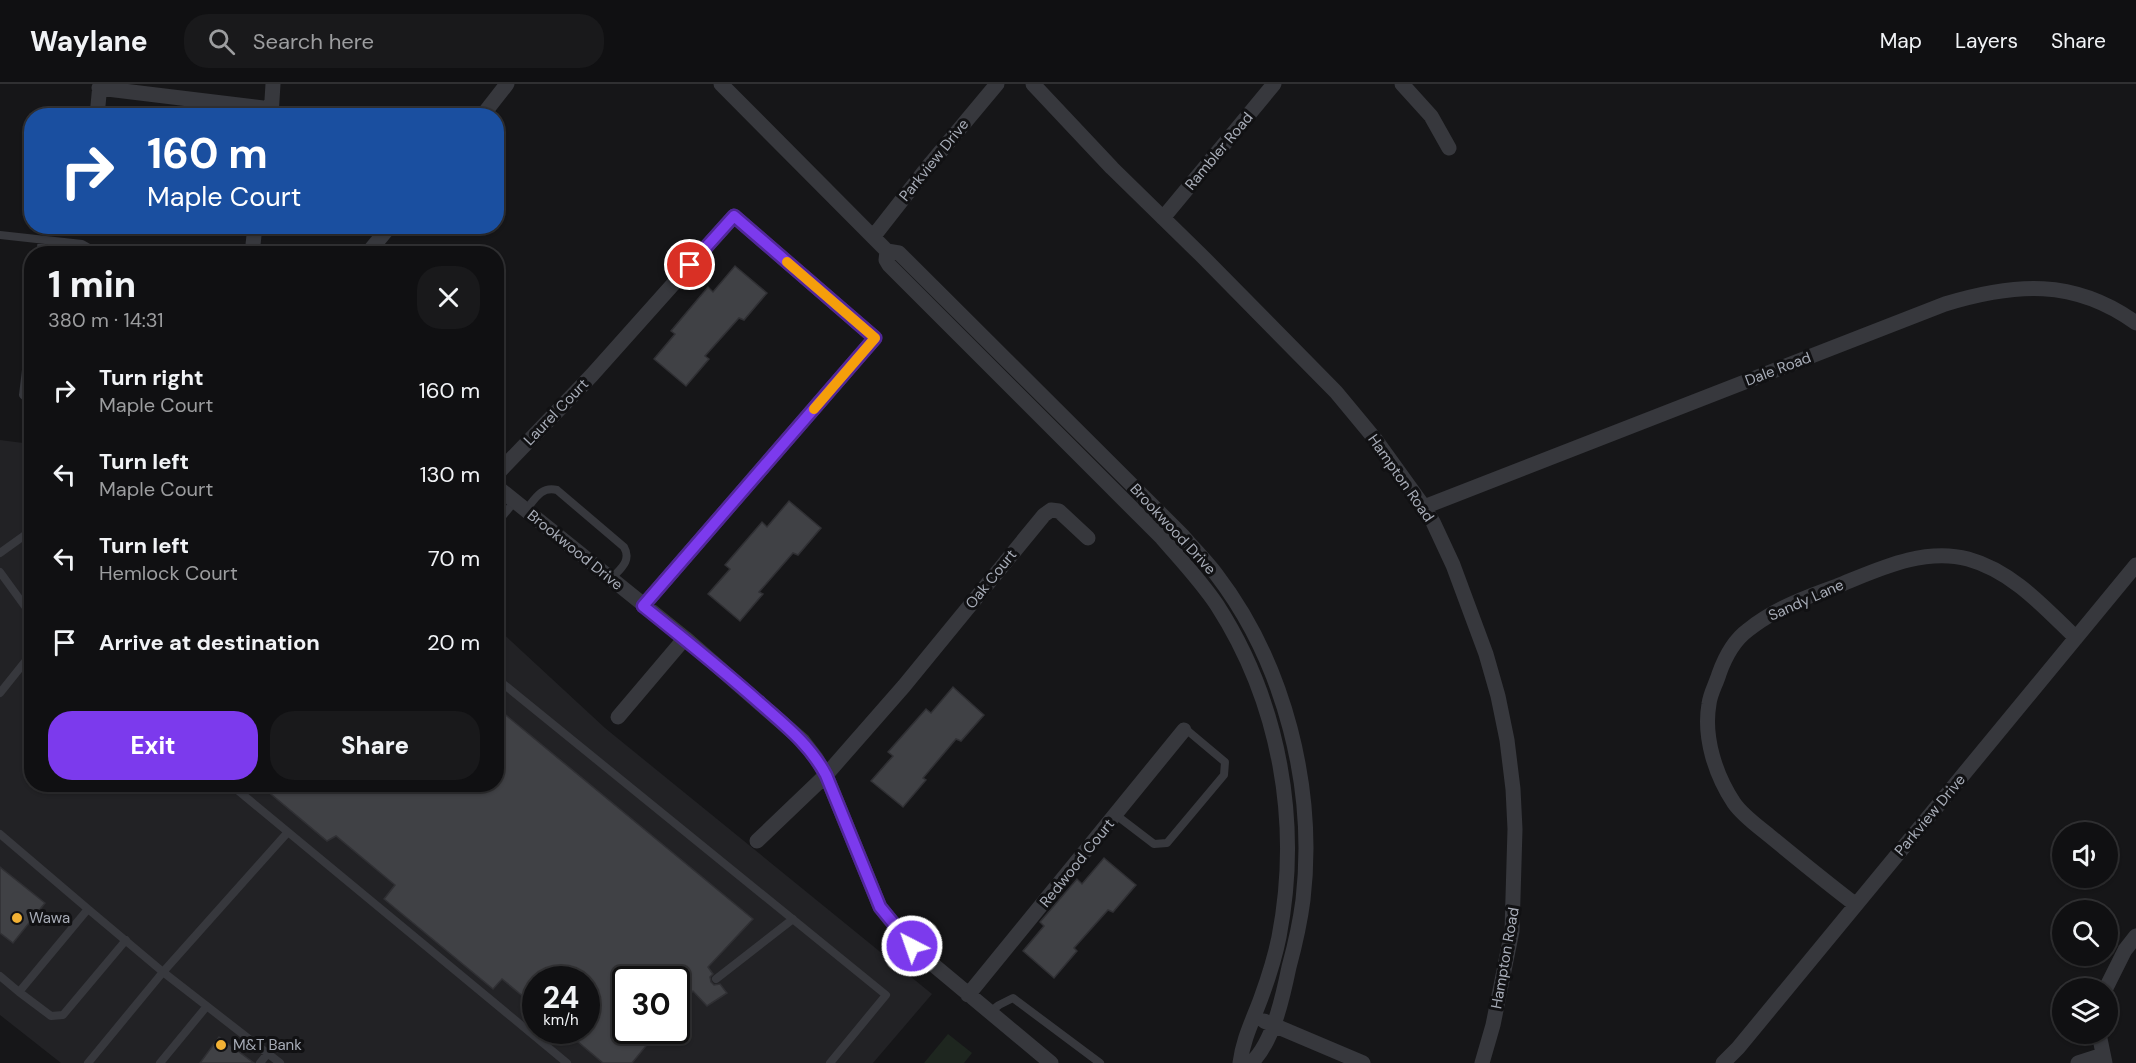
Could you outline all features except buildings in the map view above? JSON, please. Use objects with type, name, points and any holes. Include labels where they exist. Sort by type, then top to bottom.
[{"type":"street","points":[[271,108],[273,84]]},
{"type":"street","points":[[488,108],[507,84]]},
{"type":"street","name":"Brookwood Drive","points":[[722,84],[887,251],[899,253],[1183,536],[1216,574],[1255,638],[1275,682],[1298,763],[1305,848],[1303,899],[1282,999],[1259,1056],[1251,1063]]},
{"type":"street","name":"Parkview Drive","points":[[873,237],[997,84]]},
{"type":"street","name":"Hampton Road","points":[[1033,84],[1112,168],[1336,392],[1375,439],[1424,507],[1453,565],[1486,654],[1498,696],[1507,740],[1513,789],[1515,852],[1512,931],[1493,1025],[1482,1063]]},
{"type":"street","name":"Rambler Road","points":[[1163,218],[1274,84]]},
{"type":"street","points":[[1402,84],[1431,116],[1449,148]]},
{"type":"street","points":[[98,108],[100,86],[245,108]]},
{"type":"street","name":"Laurel Court","points":[[504,467],[592,375],[734,216],[875,338],[643,606]]},
{"type":"street","points":[[374,246],[383,234]]},
{"type":"street","name":"Brookwood Drive","points":[[887,251],[886,260],[889,265],[1169,546],[1197,578],[1236,639],[1256,681],[1270,723],[1284,785],[1288,833],[1288,876],[1282,921],[1272,960],[1248,1027],[1240,1063]]},
{"type":"street","name":"Dale Road","points":[[1424,507],[1923,313],[1977,295],[2014,289],[2050,289],[2077,294],[2102,303],[2136,323]]},
{"type":"street","name":"Brookwood Drive","points":[[504,493],[685,638],[803,741],[826,775],[880,907],[912,946],[1051,1063]]},
{"type":"street","name":"Oak Court","points":[[826,775],[904,686],[1044,515],[1051,510],[1059,512],[1088,538]]},
{"type":"street","name":"Sandy Lane","points":[[1856,905],[1743,812],[1735,804],[1718,772],[1712,755],[1708,731],[1709,704],[1724,659],[1734,643],[1766,617],[1797,601],[1907,560],[1931,555],[1967,559],[1994,570],[2036,598],[2076,638]]},
{"type":"street","name":"Parkview Drive","points":[[1722,1063],[1738,1048],[2136,565]]},
{"type":"street","points":[[618,717],[685,638]]},
{"type":"street","name":"Redwood Court","points":[[968,995],[1184,730]]},
{"type":"street","points":[[757,841],[826,775]]},
{"type":"street","points":[[2111,978],[2125,950],[2136,936]]},
{"type":"street","points":[[1253,1016],[1363,1063]]},
{"type":"street","points":[[2078,1063],[2104,1059],[2101,1044]]},
{"type":"lane","points":[[0,235],[86,246]]},
{"type":"lane","points":[[41,246],[42,240]]},
{"type":"lane","points":[[24,381],[24,396]]},
{"type":"lane","points":[[504,518],[542,490],[550,488],[557,490],[624,547],[628,554],[627,561],[611,579]]},
{"type":"lane","points":[[0,553],[24,536]]},
{"type":"lane","points":[[0,572],[24,605]]},
{"type":"lane","points":[[0,693],[24,663]]},
{"type":"lane","points":[[504,684],[886,995],[830,1063]]},
{"type":"lane","points":[[1116,814],[1154,844],[1167,843],[1224,775],[1225,762],[1184,730]]},
{"type":"lane","points":[[240,792],[567,1063]]},
{"type":"lane","points":[[88,1063],[163,972],[288,832]]},
{"type":"lane","points":[[0,834],[163,972],[280,1063]]},
{"type":"lane","points":[[19,992],[88,909]]},
{"type":"lane","points":[[716,979],[793,919]]},
{"type":"lane","points":[[0,976],[51,1016],[63,1015],[126,940]]},
{"type":"lane","points":[[990,1012],[1013,998],[1100,1063]]},
{"type":"lane","points":[[160,1063],[207,1006]]},
{"type":"lane","points":[[260,1063],[268,1053]]},
{"type":"shaded area","points":[[0,440],[24,443],[24,792],[504,792],[504,634],[605,728],[932,994],[873,1063],[61,1063],[0,1015]]},
{"type":"shaded area","points":[[948,1034],[972,1053],[964,1063],[924,1063]]},
{"type":"slow traffic","points":[[787,262],[875,338],[814,409]]},
{"type":"place","name":"Wawa","points":[[17,918]]},
{"type":"place","name":"M&T Bank","points":[[221,1045]]},
{"type":"route","points":[[690,265],[734,216],[875,338],[643,606],[726,672],[803,741],[826,775],[880,907],[912,946]]}]
